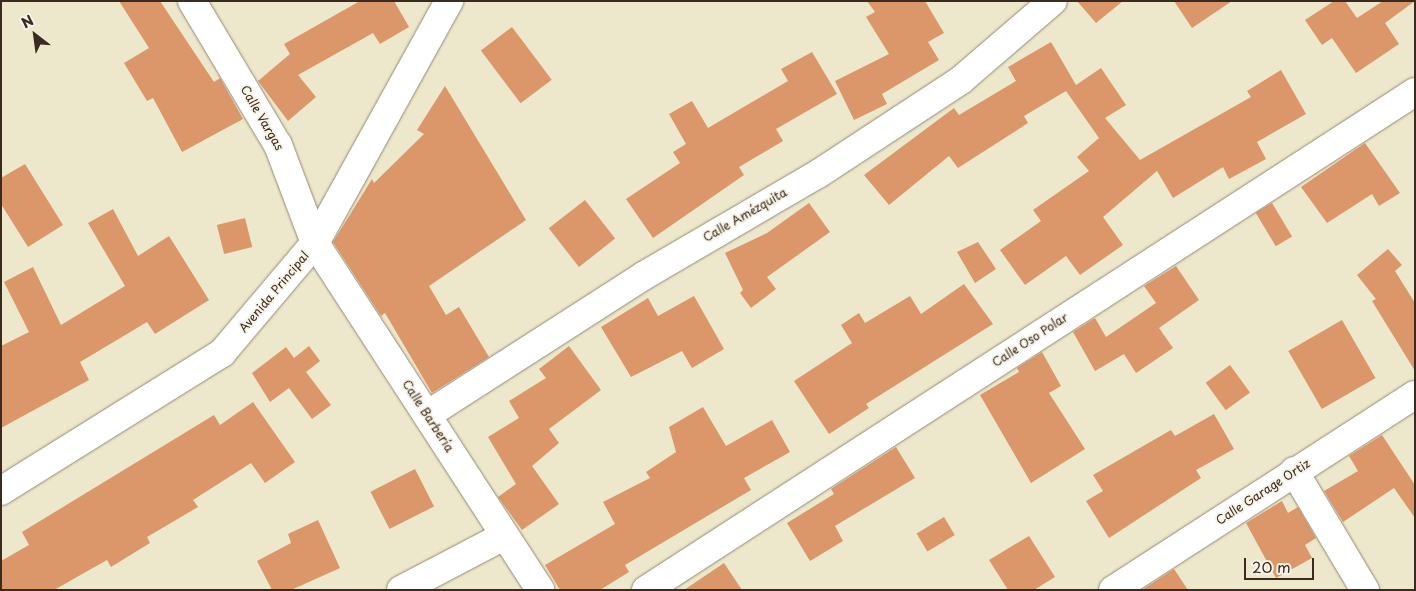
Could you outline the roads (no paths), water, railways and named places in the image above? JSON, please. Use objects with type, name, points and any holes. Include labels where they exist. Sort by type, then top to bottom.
[{"type":"street","name":"Calle Vargas","points":[[192,1],[278,145],[315,243]]},
{"type":"street","name":"Avenida Principal","points":[[1,491],[222,353],[315,243],[449,1]]},
{"type":"street","name":"Calle Amézquita","points":[[427,415],[645,275],[826,169],[961,80],[1053,1]]},
{"type":"street","name":"Calle Oso Polar","points":[[646,590],[1415,92]]},
{"type":"street","name":"Calle Barbería","points":[[315,243],[540,590]]},
{"type":"street","name":"Calle Garage Ortiz","points":[[1116,589],[1294,471],[1415,396]]},
{"type":"street","points":[[1294,471],[1364,590]]},
{"type":"street","points":[[401,590],[504,536]]}]
